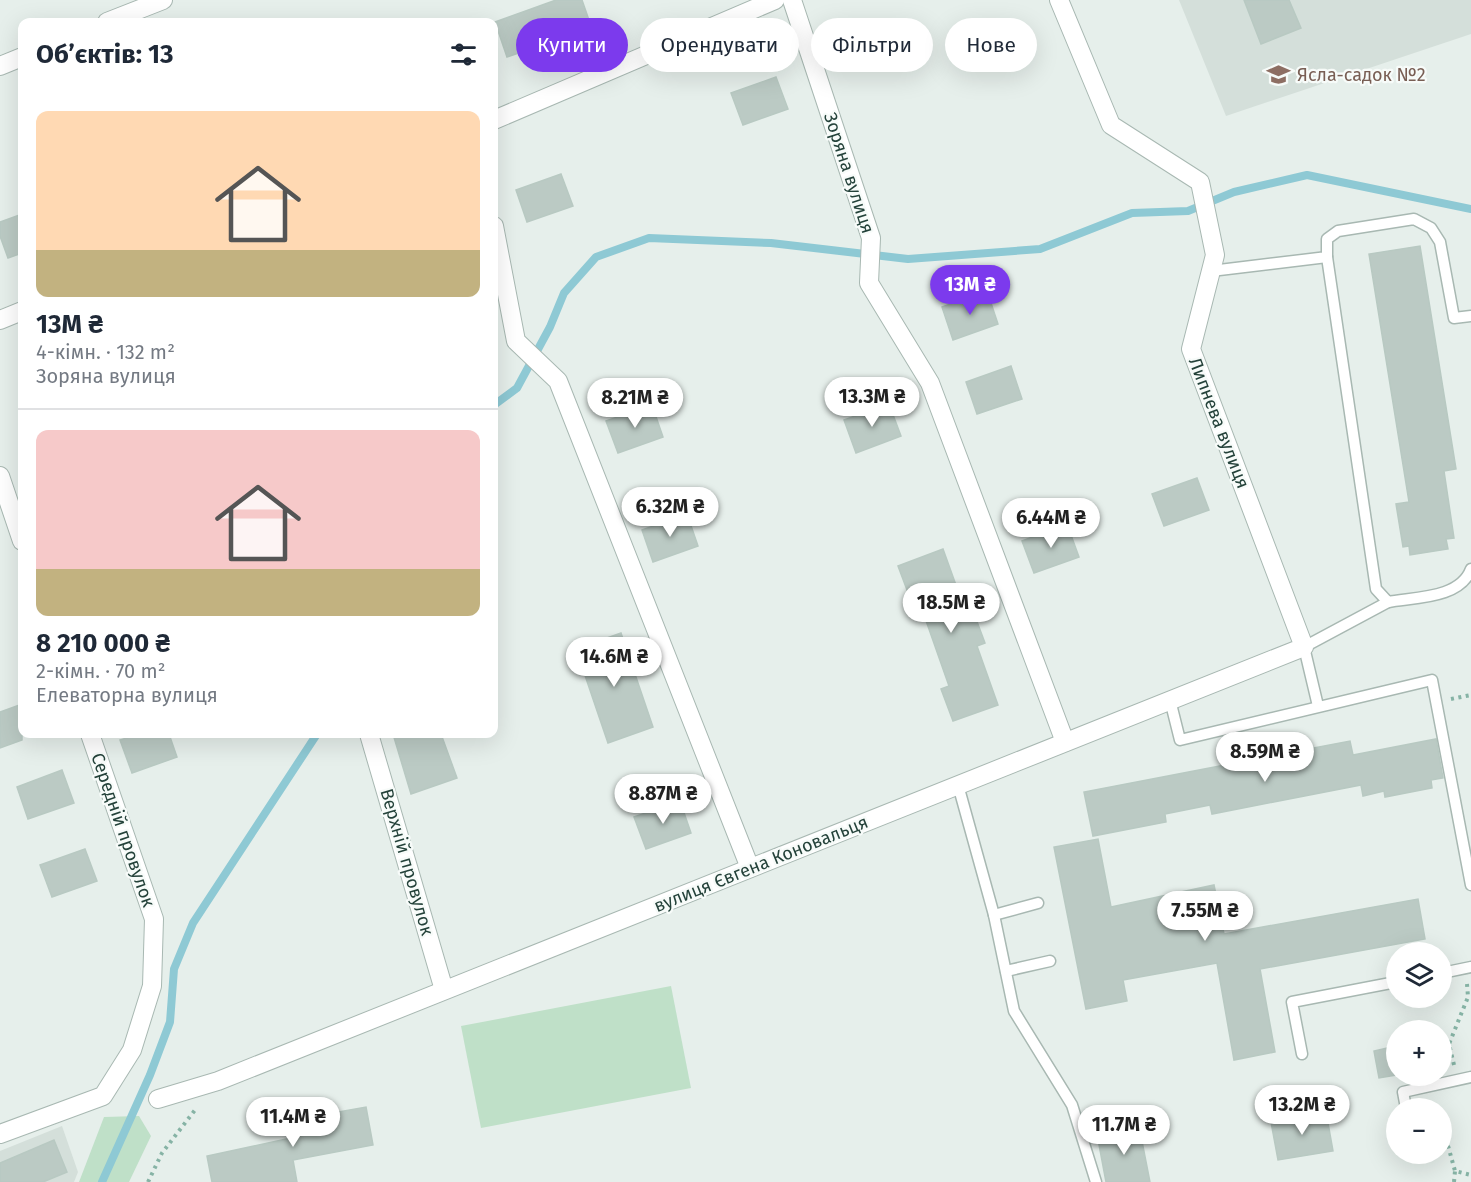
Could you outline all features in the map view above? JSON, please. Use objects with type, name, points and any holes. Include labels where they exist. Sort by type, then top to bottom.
[{"type":"street","points":[[117,18],[163,0]]},
{"type":"street","points":[[498,118],[775,0]]},
{"type":"street","name":"Зоряна вулиця","points":[[792,0],[871,238],[869,283],[930,383],[1065,742]]},
{"type":"street","name":"Липнева вулиця","points":[[1059,0],[1111,125],[1200,182],[1213,263],[1191,349],[1304,647]]},
{"type":"street","points":[[0,66],[18,59]]},
{"type":"street","points":[[498,247],[516,341],[558,381],[750,868]]},
{"type":"street","points":[[0,320],[18,313]]},
{"type":"street","points":[[0,476],[18,528]]},
{"type":"street","name":"вулиця Євгена Коновальця","points":[[158,1099],[218,1081],[1304,647]]},
{"type":"street","name":"Середній провулок","points":[[0,1134],[103,1096],[132,1050],[152,986],[154,919],[91,738]]},
{"type":"street","name":"Верхній провулок","points":[[370,738],[444,990]]},
{"type":"lane","points":[[1388,602],[1376,589],[1327,256],[1327,239],[1338,231],[1414,219],[1431,228],[1440,242],[1454,318],[1471,316]]},
{"type":"lane","points":[[1213,263],[1327,256]]},
{"type":"lane","points":[[1318,706],[1304,647],[1388,602],[1454,590],[1468,576],[1471,569]]},
{"type":"lane","points":[[1170,700],[1180,740],[1432,680],[1471,885]]},
{"type":"lane","points":[[958,785],[994,915],[1014,1011],[1072,1105],[1096,1182]]},
{"type":"lane","points":[[994,915],[1038,903]]},
{"type":"lane","points":[[1005,971],[1050,961]]},
{"type":"lane","points":[[1452,971],[1468,968]]},
{"type":"lane","points":[[1302,1054],[1292,1002],[1386,984]]},
{"type":"lane","points":[[1404,1098],[1403,1092],[1471,1077]]},
{"type":"path","points":[[1457,1080],[1449,1044],[1468,997],[1468,968]]},
{"type":"path","points":[[148,1182],[162,1153],[197,1108]]},
{"type":"path","points":[[1452,1160],[1455,1171],[1454,1182]]},
{"type":"path","points":[[1455,1171],[1471,1175]]},
{"type":"shaded area","name":"Ясла-садок №2","points":[[1179,0],[1471,0],[1471,34],[1226,116]]},
{"type":"shaded area","points":[[62,1126],[78,1172],[74,1182],[0,1182],[0,1151]]},
{"type":"green space","points":[[671,986],[691,1088],[481,1128],[461,1026]]},
{"type":"green space","points":[[139,1116],[151,1136],[129,1182],[79,1182],[104,1117]]},
{"type":"building","points":[[556,0],[582,0],[588,18],[516,18],[516,54],[507,57],[498,31],[498,21]]},
{"type":"building","points":[[1244,0],[1289,0],[1301,28],[1261,44]]},
{"type":"building","points":[[776,77],[788,109],[743,125],[731,93]]},
{"type":"building","points":[[561,174],[573,206],[527,222],[516,190]]},
{"type":"building","points":[[18,215],[18,254],[8,258],[0,236],[0,222]]},
{"type":"building","points":[[1420,246],[1456,469],[1444,471],[1454,538],[1446,539],[1448,549],[1410,555],[1409,546],[1403,547],[1396,504],[1409,502],[1369,254]]},
{"type":"building","points":[[987,291],[998,324],[953,340],[942,307]]},
{"type":"building","points":[[1011,366],[1022,399],[977,414],[966,382]]},
{"type":"building","points":[[889,404],[901,436],[856,453],[844,420]]},
{"type":"building","points":[[652,405],[663,437],[618,453],[606,421]]},
{"type":"building","points":[[1197,478],[1209,510],[1164,526],[1152,494]]},
{"type":"building","points":[[687,514],[698,546],[653,562],[642,530]]},
{"type":"building","points":[[1067,524],[1079,557],[1034,573],[1022,541]]},
{"type":"building","points":[[943,549],[966,613],[973,611],[985,643],[977,646],[998,705],[953,721],[941,689],[949,686],[917,595],[910,598],[898,566]]},
{"type":"building","points":[[621,633],[653,727],[608,743],[576,649]]},
{"type":"building","points":[[18,705],[18,738],[22,740],[0,748],[0,712]]},
{"type":"building","points":[[170,738],[177,757],[132,773],[120,740]]},
{"type":"building","points":[[394,738],[442,738],[457,778],[411,794]]},
{"type":"building","points":[[1436,739],[1443,778],[1431,780],[1432,788],[1385,797],[1384,791],[1363,796],[1361,785],[1212,814],[1210,805],[1165,814],[1166,822],[1093,836],[1084,792],[1350,741],[1353,755]]},
{"type":"building","points":[[62,770],[74,803],[28,819],[17,787]]},
{"type":"building","points":[[680,801],[691,833],[646,849],[634,817]]},
{"type":"building","points":[[1098,839],[1111,907],[1214,885],[1224,934],[1418,899],[1425,939],[1386,942],[1386,946],[1260,969],[1275,1052],[1234,1060],[1217,963],[1123,980],[1127,1001],[1086,1009],[1054,847]]},
{"type":"building","points":[[85,849],[97,881],[52,897],[40,865]]},
{"type":"building","points":[[1386,1048],[1386,1077],[1379,1078],[1374,1051]]},
{"type":"building","points":[[366,1107],[373,1145],[293,1160],[297,1182],[212,1182],[207,1156],[291,1138],[287,1121]]},
{"type":"building","points":[[1326,1112],[1333,1151],[1278,1160],[1271,1122]]},
{"type":"building","points":[[1139,1126],[1150,1182],[1106,1182],[1097,1134]]},
{"type":"building","points":[[54,1140],[67,1172],[43,1182],[0,1182],[0,1163]]},
{"type":"waterway","points":[[498,402],[517,388],[550,327],[564,293],[596,257],[649,238],[771,243],[908,259],[1040,249],[1132,213],[1188,211],[1234,192],[1307,175],[1471,209]]},
{"type":"waterway","points":[[102,1182],[150,1075],[170,1022],[174,969],[193,923],[314,738]]},
{"type":"place","name":"Ясла-садок №2","points":[[1279,75]]}]
